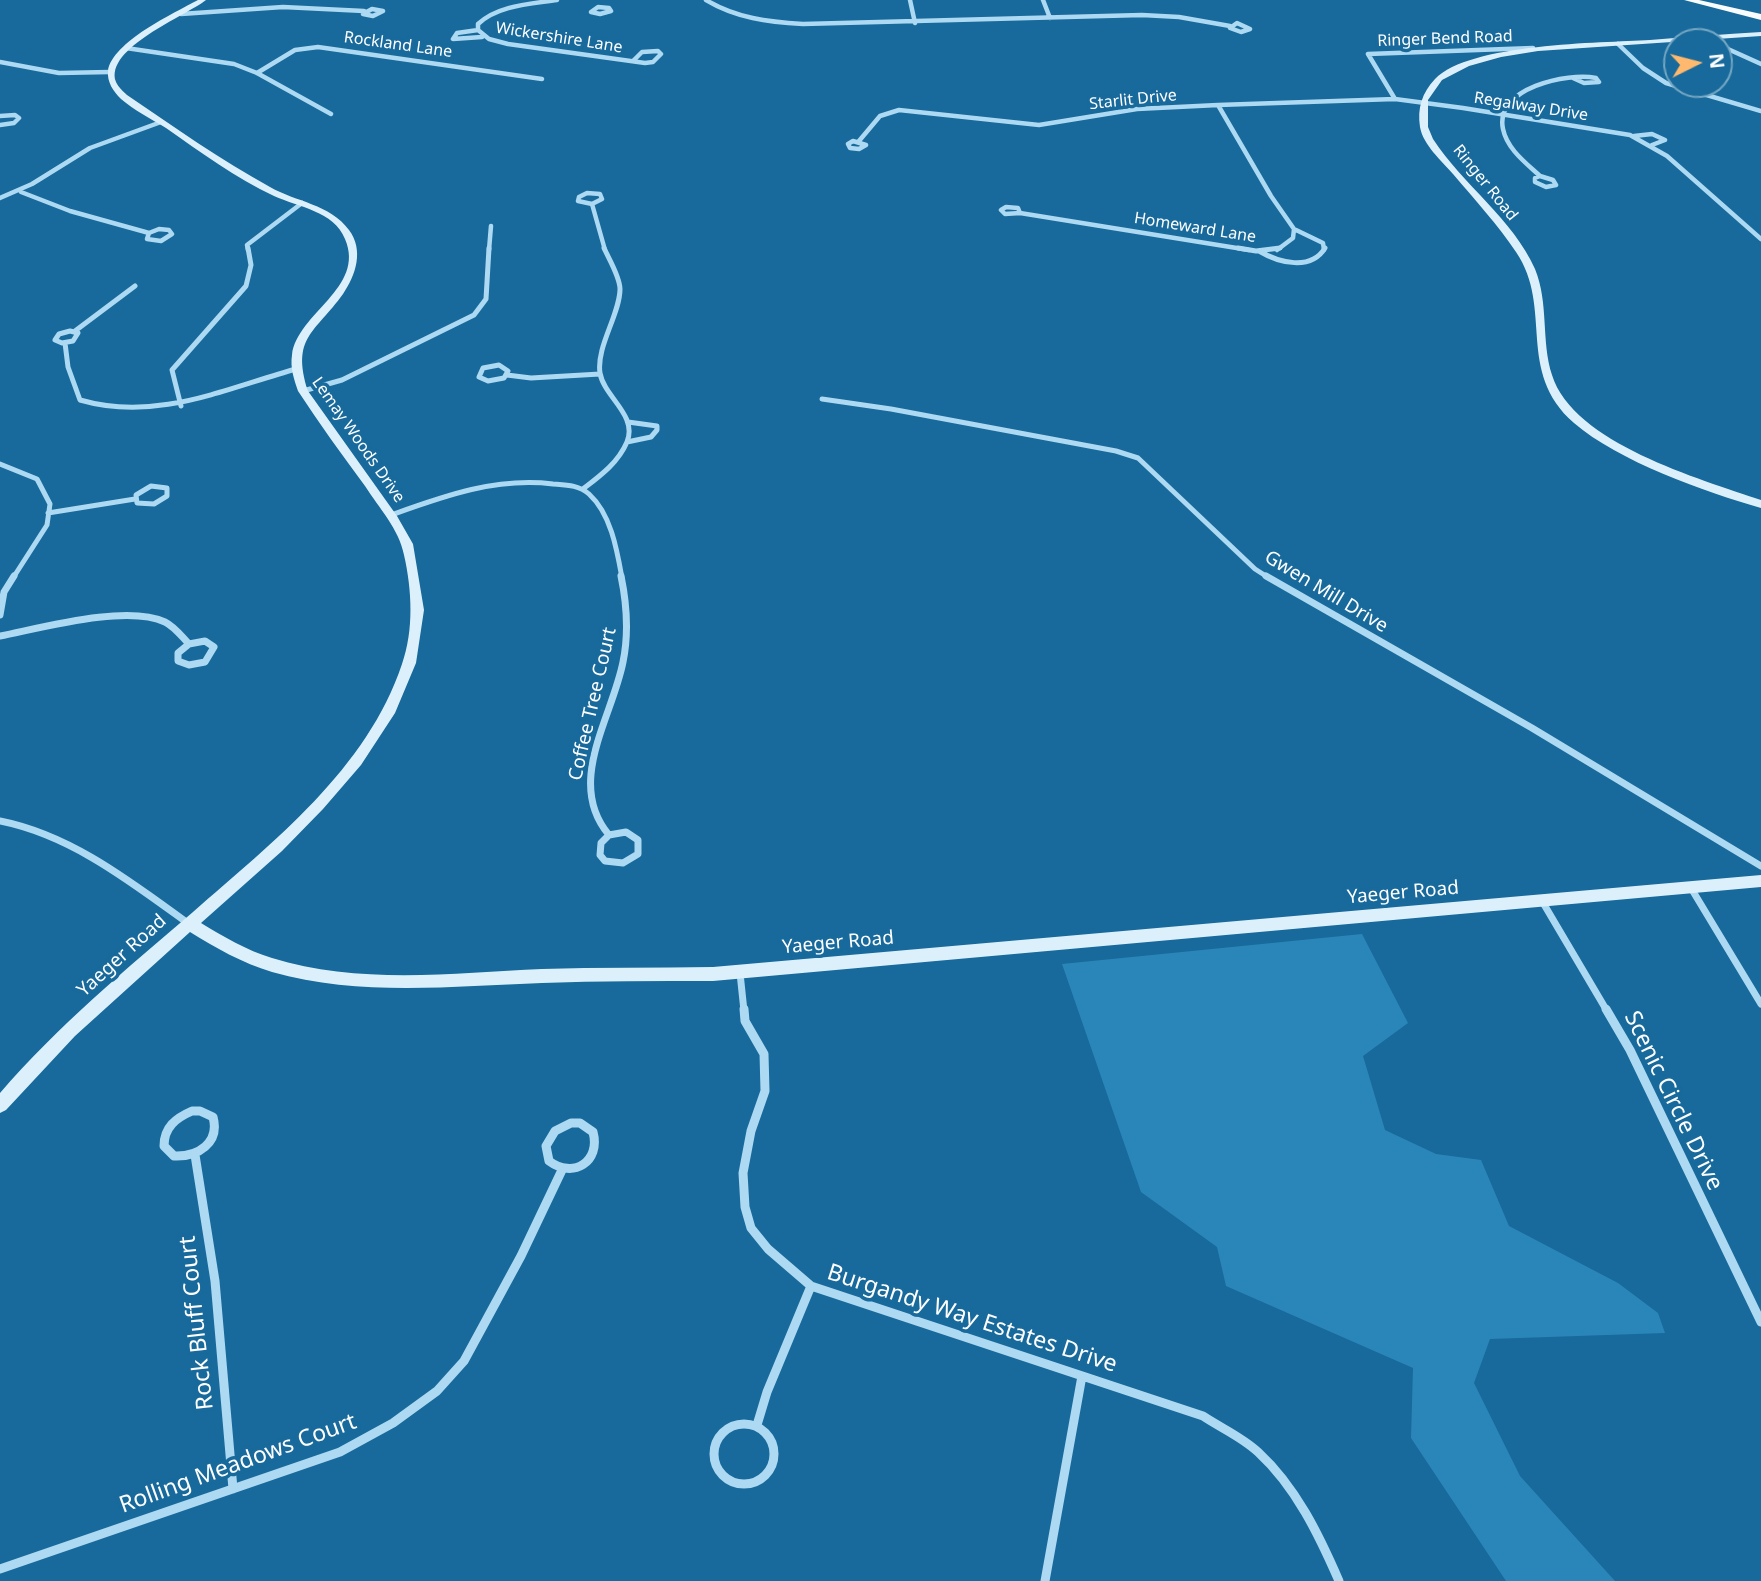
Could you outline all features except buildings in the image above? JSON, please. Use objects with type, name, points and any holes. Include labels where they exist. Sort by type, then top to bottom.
[{"type":"main road","points":[[1688,0],[1761,17]]},
{"type":"street","points":[[0,62],[59,73],[110,72],[114,61],[126,48],[204,0]]},
{"type":"street","name":"Wickershire Lane","points":[[478,30],[486,17],[500,11],[557,0]]},
{"type":"street","points":[[591,0],[597,7],[607,7],[611,11],[592,13],[591,10],[597,7]]},
{"type":"street","points":[[706,0],[736,14],[788,24],[1163,16],[1230,26],[1240,23],[1250,29],[1237,31],[1230,26]]},
{"type":"street","points":[[910,0],[915,23]]},
{"type":"street","points":[[1043,0],[1050,18]]},
{"type":"street","points":[[1699,0],[1729,10]]},
{"type":"street","points":[[181,13],[210,16],[267,8],[364,11],[377,8],[383,11],[369,16],[364,15],[364,11]]},
{"type":"street","name":"Wickershire Lane","points":[[478,30],[482,37]]},
{"type":"street","name":"Wickershire Lane","points":[[478,30],[457,33],[453,39],[482,37],[497,43],[633,61],[653,62],[661,54],[658,51],[642,52],[633,61]]},
{"type":"street","points":[[1733,38],[1761,34]]},
{"type":"street","points":[[1424,103],[1435,85],[1455,70],[1492,56],[1533,48],[1663,43]]},
{"type":"street","points":[[1618,44],[1643,68],[1666,83],[1761,111]]},
{"type":"street","name":"Rockland Lane","points":[[257,73],[295,50],[318,47],[542,79]]},
{"type":"street","points":[[126,48],[212,59],[257,73],[331,114]]},
{"type":"street","name":"Ringer Bend Road","points":[[1395,99],[1366,53],[1533,48]]},
{"type":"street","points":[[1733,53],[1761,64]]},
{"type":"street","name":"Lemay Woods Drive","points":[[110,72],[111,82],[117,93],[269,191],[327,214],[344,228],[353,246],[348,278],[307,328],[298,350],[296,369],[303,391],[391,515],[410,552],[418,594],[413,642],[394,701],[361,756],[327,798],[287,838],[189,924]]},
{"type":"street","points":[[1540,176],[1504,136],[1502,114],[1511,100],[1542,83],[1584,74],[1596,78],[1599,82],[1584,83],[1573,78]]},
{"type":"street","name":"Starlit Drive","points":[[859,141],[872,120],[892,111],[1039,125],[1137,109],[1395,99],[1424,103]]},
{"type":"street","name":"Regalway Drive","points":[[1424,103],[1633,137],[1667,156],[1761,239]]},
{"type":"street","name":"Ringer Road","points":[[1424,103],[1423,123],[1431,142],[1513,243],[1532,274],[1549,385],[1559,404],[1592,432],[1634,454],[1761,504]]},
{"type":"street","points":[[1218,105],[1271,196],[1294,229],[1323,243],[1325,249],[1321,256],[1307,262],[1269,258],[1259,251]]},
{"type":"street","points":[[0,116],[15,115],[19,118],[13,123],[0,125]]},
{"type":"street","points":[[0,198],[21,192],[78,154],[160,121]]},
{"type":"street","name":"Regalway Drive","points":[[1633,137],[1652,134],[1665,140],[1651,145]]},
{"type":"street","points":[[21,192],[80,214],[149,233],[162,229],[169,230],[172,234],[155,242],[146,239],[149,233]]},
{"type":"street","points":[[590,193],[601,196],[601,201],[592,204],[581,203],[578,198],[590,193]]},
{"type":"street","points":[[181,406],[172,370],[175,364],[246,286],[251,265],[247,245],[303,203]]},
{"type":"street","points":[[391,515],[448,495],[515,481],[532,480],[583,489],[610,468],[627,442],[628,422],[600,374],[604,347],[620,288],[599,234],[592,204]]},
{"type":"street","name":"Homeward Lane","points":[[1020,212],[1259,251],[1284,247],[1293,238],[1294,229]]},
{"type":"street","points":[[303,391],[342,380],[474,315],[486,299],[491,226]]},
{"type":"street","points":[[75,331],[78,337],[65,343],[56,342],[54,338],[62,332],[75,331],[135,286]]},
{"type":"street","points":[[65,343],[68,368],[80,400],[132,408],[181,406],[296,369]]},
{"type":"street","points":[[507,375],[507,369],[499,365],[483,368],[479,375],[492,381],[507,375],[531,379],[600,374]]},
{"type":"street","name":"Gwen Mill Drive","points":[[822,399],[891,409],[1116,451],[1138,458],[1255,569],[1297,596],[1532,728],[1761,866]]},
{"type":"street","points":[[627,442],[651,437],[657,430],[657,426],[650,423],[628,422]]},
{"type":"street","points":[[0,464],[37,479],[50,503],[47,525],[4,592],[0,615]]},
{"type":"street","points":[[151,486],[164,486],[168,490],[164,499],[154,504],[140,504],[135,499],[138,492],[151,486]]},
{"type":"street","name":"Coffee Tree Court","points":[[583,489],[598,505],[614,543],[629,617],[622,666],[605,721],[589,790],[595,818],[609,835]]},
{"type":"street","points":[[48,513],[135,499]]},
{"type":"street","points":[[0,636],[88,620],[133,617],[154,618],[167,624],[189,644]]},
{"type":"street","points":[[205,641],[212,645],[214,651],[203,663],[186,666],[180,663],[177,656],[189,644],[205,641]]},
{"type":"street","points":[[0,821],[51,837],[75,850],[189,924]]},
{"type":"street","name":"Coffee Tree Court","points":[[620,832],[631,834],[640,844],[638,854],[623,863],[605,861],[600,855],[600,847],[609,835],[620,832]]},
{"type":"street","name":"Yaeger Road","points":[[0,1105],[63,1038],[189,924],[212,941],[262,964],[299,974],[335,978],[412,980],[740,973],[1761,881]]},
{"type":"street","points":[[1691,888],[1761,1004]]},
{"type":"street","name":"Scenic Circle Drive","points":[[1542,901],[1630,1050],[1761,1322]]},
{"type":"street","name":"Burgandy Way Estates Drive","points":[[740,973],[745,1021],[764,1054],[765,1091],[751,1131],[743,1173],[745,1207],[751,1228],[768,1249],[811,1286],[1203,1416],[1257,1452],[1304,1510],[1339,1581]]},
{"type":"street","points":[[200,1111],[212,1116],[216,1130],[207,1146],[195,1155],[174,1156],[167,1153],[163,1140],[176,1119],[200,1111]]},
{"type":"street","points":[[571,1123],[587,1126],[597,1139],[595,1153],[578,1169],[562,1170],[549,1161],[546,1146],[550,1138],[555,1131],[571,1123]]},
{"type":"street","name":"Rock Bluff Court","points":[[195,1155],[215,1281],[233,1489]]},
{"type":"street","name":"Rolling Meadows Court","points":[[0,1569],[340,1452],[393,1423],[437,1391],[464,1361],[491,1314],[562,1170]]},
{"type":"street","points":[[757,1425],[766,1392],[811,1286]]},
{"type":"street","points":[[1045,1581],[1082,1376]]},
{"type":"street","points":[[736,1424],[757,1425],[769,1436],[773,1445],[771,1466],[757,1482],[748,1486],[729,1482],[717,1467],[715,1456],[721,1437],[736,1424]]},
{"type":"shaded area","points":[[1362,934],[1408,1023],[1363,1056],[1385,1130],[1436,1154],[1481,1160],[1509,1226],[1618,1283],[1658,1313],[1665,1333],[1490,1339],[1474,1383],[1520,1476],[1615,1581],[1506,1581],[1411,1438],[1413,1368],[1226,1286],[1217,1247],[1141,1192],[1062,964]]}]
